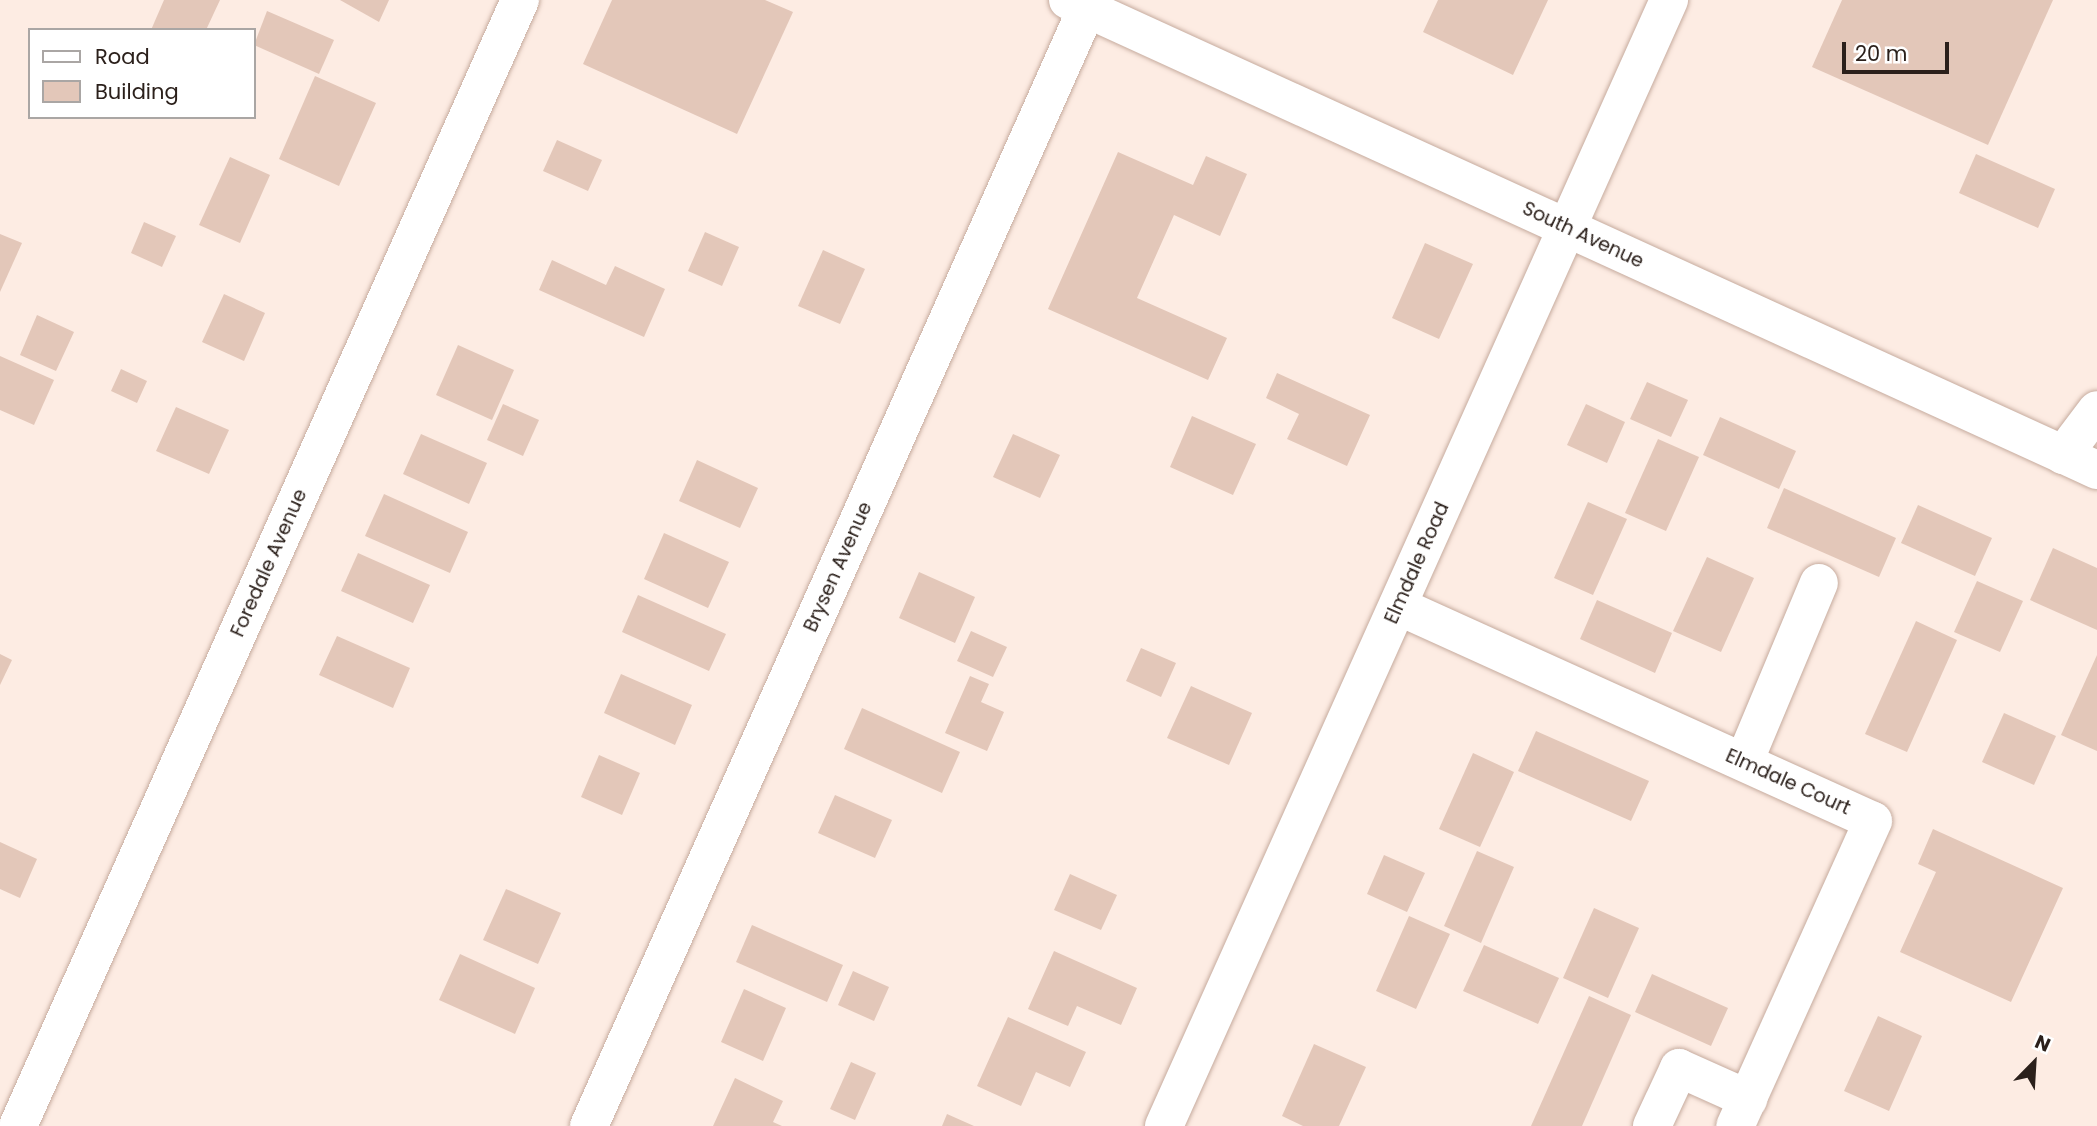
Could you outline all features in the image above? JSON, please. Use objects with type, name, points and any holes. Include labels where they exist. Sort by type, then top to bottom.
[{"type":"street","name":"Foredale Avenue","points":[[18,1126],[520,0]]},
{"type":"street","name":"Elmdale Road","points":[[1164,1126],[1669,0]]},
{"type":"street","name":"South Avenue","points":[[1078,4],[2097,470]]},
{"type":"street","name":"Brysen Avenue","points":[[589,1126],[1078,4]]},
{"type":"street","points":[[2063,455],[2097,410]]},
{"type":"street","points":[[1744,762],[1819,583]]},
{"type":"street","name":"Elmdale Court","points":[[1398,606],[1873,821],[1742,1112]]},
{"type":"street","points":[[1652,1126],[1679,1068],[1742,1112]]},
{"type":"building","points":[[164,0],[220,0],[207,28],[152,28]]},
{"type":"building","points":[[340,0],[389,0],[379,22]]},
{"type":"building","points":[[612,0],[765,0],[793,12],[737,134],[583,64]]},
{"type":"building","points":[[1438,0],[1548,0],[1513,75],[1423,32]]},
{"type":"building","points":[[1842,0],[2053,0],[1988,145],[1812,67]]},
{"type":"building","points":[[267,11],[334,40],[319,74],[256,46]]},
{"type":"building","points":[[315,76],[376,103],[339,186],[279,159]]},
{"type":"building","points":[[557,140],[602,160],[588,191],[543,171]]},
{"type":"building","points":[[1118,152],[1193,185],[1206,156],[1247,174],[1220,236],[1174,215],[1137,298],[1227,338],[1208,380],[1048,309]]},
{"type":"building","points":[[1976,154],[2055,189],[2038,228],[1959,193]]},
{"type":"building","points":[[230,157],[270,175],[240,243],[199,225]]},
{"type":"building","points":[[144,222],[176,236],[162,267],[131,253]]},
{"type":"building","points":[[705,232],[739,247],[722,286],[688,271]]},
{"type":"building","points":[[0,234],[22,243],[0,292]]},
{"type":"building","points":[[1425,243],[1473,264],[1439,339],[1392,318]]},
{"type":"building","points":[[823,250],[865,269],[840,324],[798,306]]},
{"type":"building","points":[[552,260],[606,285],[615,266],[665,289],[644,337],[539,290]]},
{"type":"building","points":[[224,294],[265,313],[244,361],[202,342]]},
{"type":"building","points":[[37,315],[74,332],[56,371],[20,355]]},
{"type":"building","points":[[458,345],[514,370],[492,420],[436,395]]},
{"type":"building","points":[[0,356],[54,380],[34,425],[0,410]]},
{"type":"building","points":[[121,369],[147,381],[137,403],[111,391]]},
{"type":"building","points":[[1277,373],[1370,415],[1347,466],[1287,439],[1299,414],[1266,398]]},
{"type":"building","points":[[1647,382],[1688,400],[1671,437],[1630,419]]},
{"type":"building","points":[[503,404],[539,420],[523,456],[487,440]]},
{"type":"building","points":[[1586,404],[1625,422],[1607,463],[1567,445]]},
{"type":"building","points":[[176,407],[229,430],[209,474],[156,451]]},
{"type":"building","points":[[1192,416],[1256,444],[1233,495],[1170,467]]},
{"type":"building","points":[[1720,417],[1796,451],[1779,489],[1703,455]]},
{"type":"building","points":[[421,434],[487,463],[469,504],[403,474]]},
{"type":"building","points":[[1013,434],[1060,455],[1040,498],[993,477]]},
{"type":"building","points":[[1658,439],[1699,457],[1666,531],[1625,513]]},
{"type":"building","points":[[697,460],[758,488],[740,528],[679,501]]},
{"type":"building","points":[[1784,488],[1896,538],[1879,577],[1767,528]]},
{"type":"building","points":[[384,494],[468,532],[450,573],[365,536]]},
{"type":"building","points":[[1588,502],[1627,519],[1593,595],[1554,578]]},
{"type":"building","points":[[1918,505],[1992,538],[1975,576],[1901,543]]},
{"type":"building","points":[[664,533],[729,562],[708,608],[644,579]]},
{"type":"building","points":[[2053,548],[2097,568],[2097,630],[2030,600]]},
{"type":"building","points":[[358,553],[430,585],[413,623],[341,591]]},
{"type":"building","points":[[1707,557],[1754,578],[1721,652],[1673,631]]},
{"type":"building","points":[[919,572],[975,597],[955,643],[899,618]]},
{"type":"building","points":[[1977,581],[2023,601],[2000,652],[1954,632]]},
{"type":"building","points":[[638,595],[726,634],[709,671],[622,632]]},
{"type":"building","points":[[1597,600],[1672,633],[1655,673],[1580,639]]},
{"type":"building","points":[[1916,621],[1957,640],[1907,752],[1865,734]]},
{"type":"building","points":[[971,631],[1007,647],[993,677],[957,661]]},
{"type":"building","points":[[337,636],[410,668],[393,708],[319,675]]},
{"type":"building","points":[[1141,648],[1176,663],[1161,697],[1126,681]]},
{"type":"building","points":[[0,654],[12,660],[0,685]]},
{"type":"building","points":[[2097,655],[2097,751],[2061,735]]},
{"type":"building","points":[[621,674],[692,705],[675,745],[604,713]]},
{"type":"building","points":[[970,676],[989,684],[981,702],[1004,712],[987,751],[945,733]]},
{"type":"building","points":[[1191,686],[1252,713],[1229,765],[1167,738]]},
{"type":"building","points":[[862,708],[960,752],[942,793],[844,749]]},
{"type":"building","points":[[2004,713],[2056,736],[2034,785],[1982,762]]},
{"type":"building","points":[[1536,731],[1649,781],[1631,821],[1518,771]]},
{"type":"building","points":[[1473,753],[1514,772],[1480,847],[1439,829]]},
{"type":"building","points":[[599,755],[640,773],[622,815],[581,797]]},
{"type":"building","points":[[835,795],[892,820],[875,858],[818,833]]},
{"type":"building","points":[[1933,829],[2063,888],[2011,1002],[1900,952],[1936,872],[1918,864]]},
{"type":"building","points":[[0,842],[37,859],[20,898],[0,889]]},
{"type":"building","points":[[1477,851],[1514,867],[1481,943],[1444,926]]},
{"type":"building","points":[[1384,855],[1425,873],[1407,912],[1367,894]]},
{"type":"building","points":[[1070,874],[1117,895],[1101,930],[1054,910]]},
{"type":"building","points":[[506,889],[561,913],[538,964],[483,940]]},
{"type":"building","points":[[1594,908],[1639,928],[1608,998],[1563,978]]},
{"type":"building","points":[[1409,916],[1450,934],[1416,1009],[1376,991]]},
{"type":"building","points":[[752,925],[843,965],[827,1002],[736,962]]},
{"type":"building","points":[[1484,945],[1559,978],[1538,1024],[1463,991]]},
{"type":"building","points":[[1054,951],[1137,988],[1121,1025],[1077,1006],[1068,1026],[1028,1009]]},
{"type":"building","points":[[460,954],[535,988],[515,1034],[439,1000]]},
{"type":"building","points":[[853,971],[889,987],[874,1021],[838,1005]]},
{"type":"building","points":[[1652,974],[1728,1008],[1711,1046],[1635,1012]]},
{"type":"building","points":[[744,989],[786,1008],[763,1061],[721,1042]]},
{"type":"building","points":[[1589,996],[1631,1015],[1582,1126],[1531,1126]]},
{"type":"building","points":[[1878,1016],[1922,1036],[1889,1111],[1844,1091]]},
{"type":"building","points":[[1008,1017],[1086,1052],[1070,1087],[1036,1072],[1021,1106],[977,1086]]},
{"type":"building","points":[[1314,1044],[1366,1067],[1339,1126],[1303,1126],[1282,1116]]},
{"type":"building","points":[[851,1062],[876,1073],[855,1120],[830,1109]]},
{"type":"building","points":[[735,1078],[783,1101],[773,1122],[782,1126],[713,1126]]},
{"type":"building","points":[[947,1114],[974,1126],[942,1126]]}]
